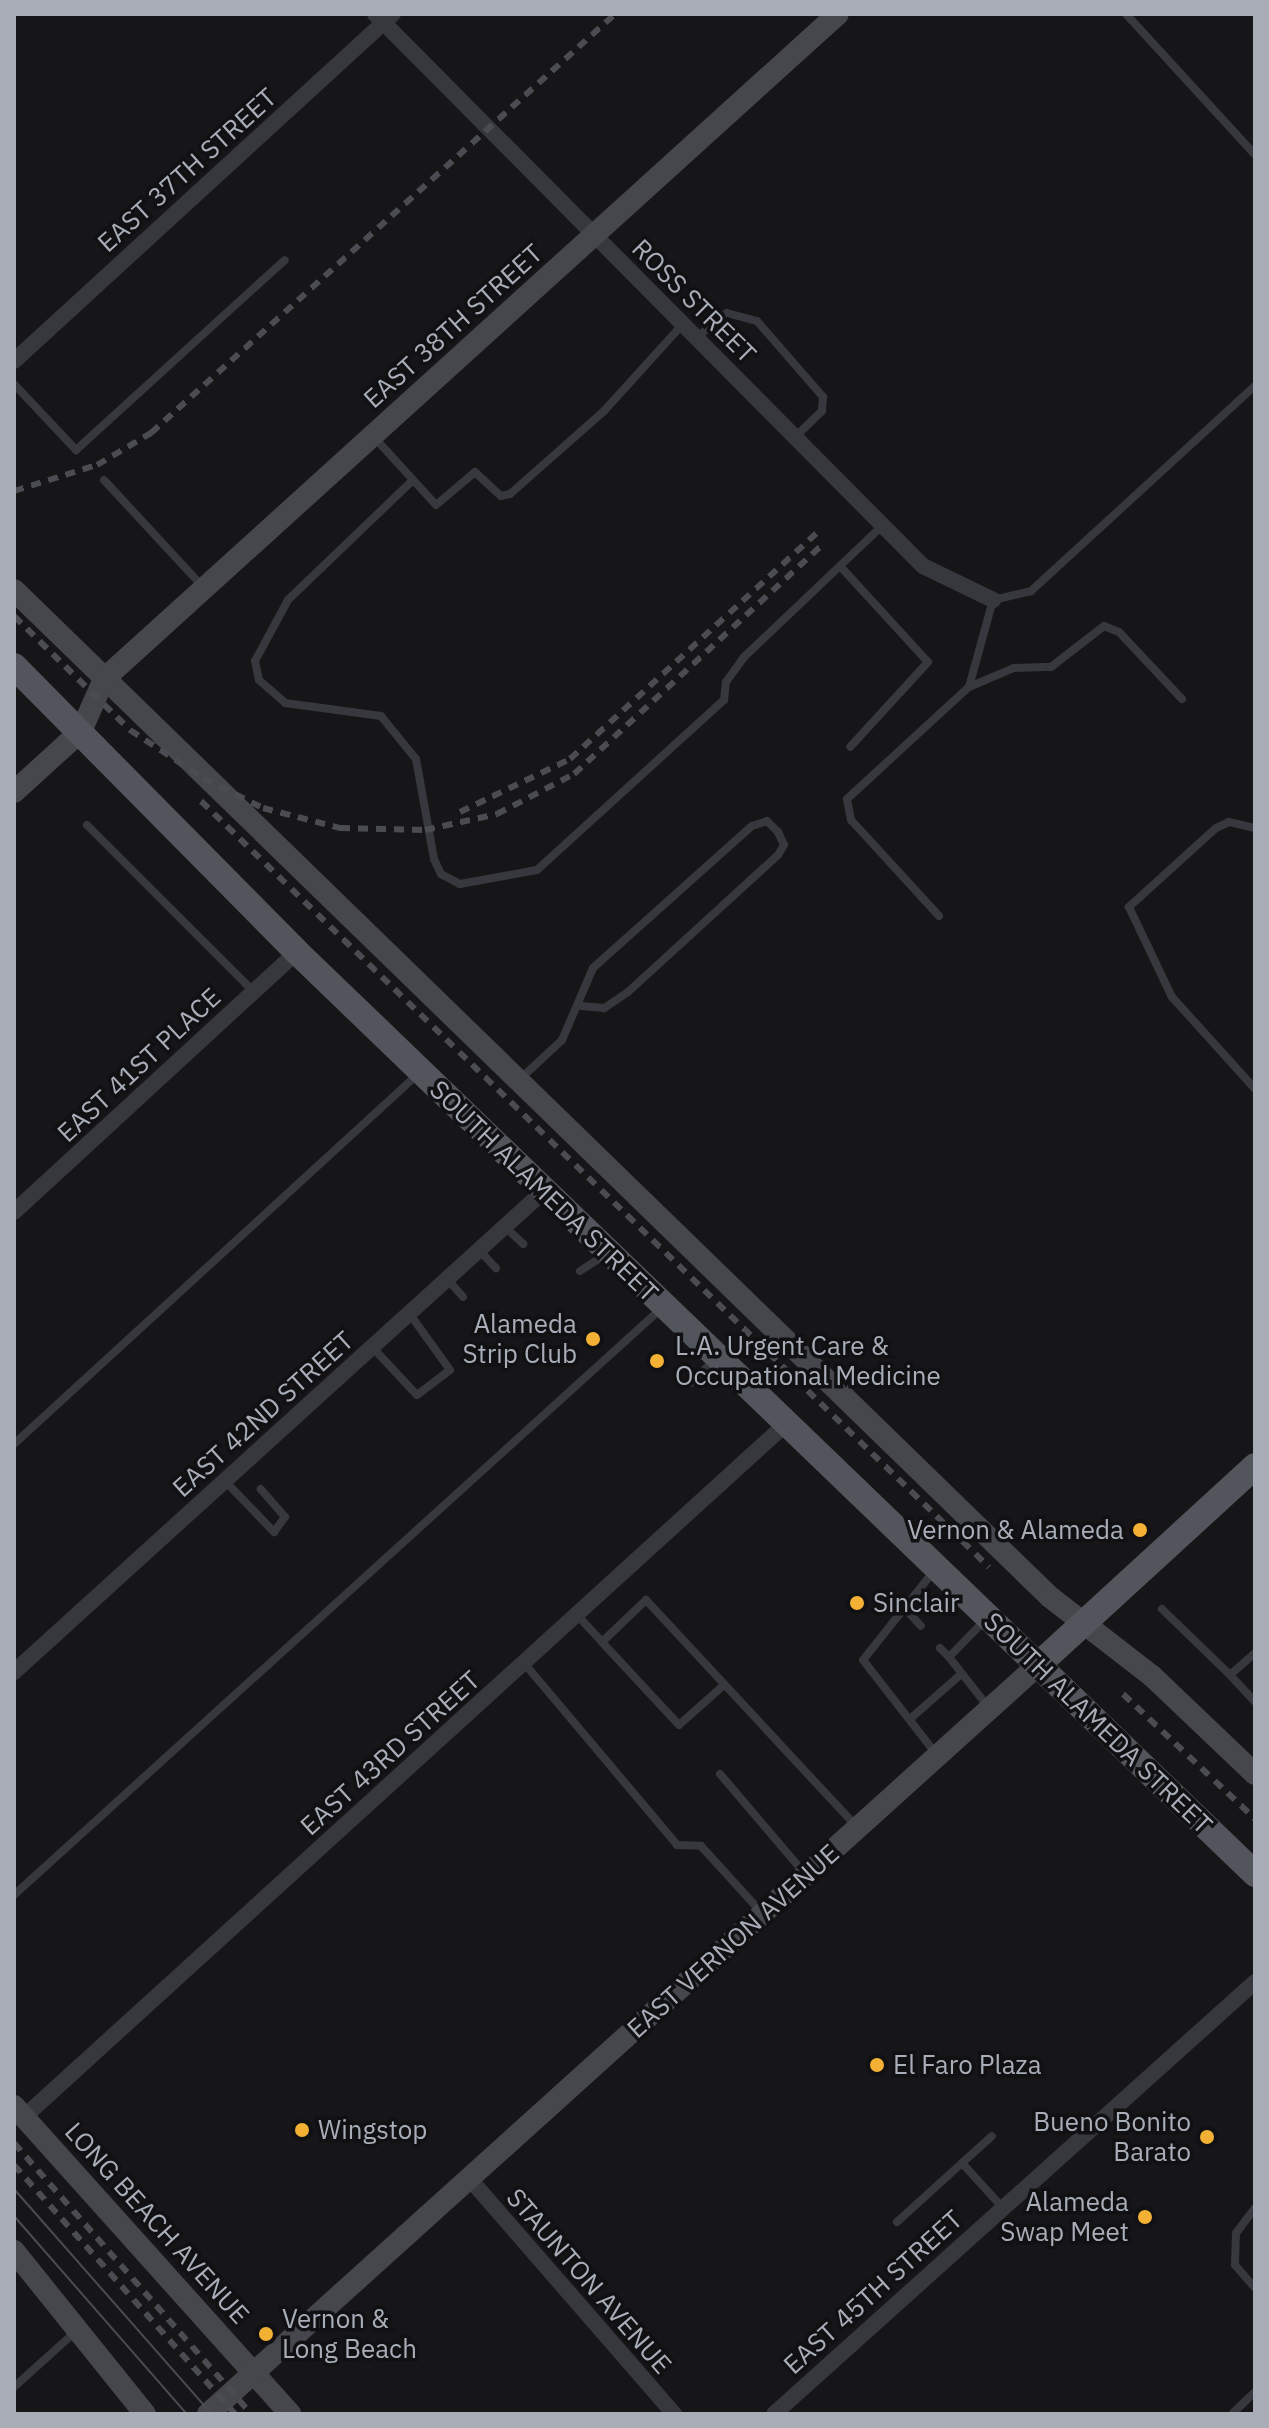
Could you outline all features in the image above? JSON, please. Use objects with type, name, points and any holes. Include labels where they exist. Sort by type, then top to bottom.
[{"type":"main road","name":"SOUTH ALAMEDA STREET","points":[[14,666],[297,952],[1255,1874]]},
{"type":"main road","name":"EAST VERNON AVENUE","points":[[1038,1665],[1255,1466]]},
{"type":"street","name":"EAST 38TH STREET","points":[[104,679],[838,14]]},
{"type":"street","name":"ROSS STREET","points":[[384,17],[595,235],[930,572],[993,600]]},
{"type":"street","name":"EAST 37TH STREET","points":[[14,361],[384,17]]},
{"type":"street","points":[[14,590],[516,1083],[1083,1622],[1255,1774]]},
{"type":"street","points":[[14,792],[81,731],[104,679]]},
{"type":"street","name":"EAST 41ST PLACE","points":[[14,1212],[297,952]]},
{"type":"street","name":"EAST 42ND STREET","points":[[14,1672],[544,1191]]},
{"type":"street","name":"EAST 43RD STREET","points":[[19,2111],[524,1663],[787,1423]]},
{"type":"street","name":"EAST VERNON AVENUE","points":[[208,2414],[1038,1665]]},
{"type":"street","name":"EAST 45TH STREET","points":[[774,2414],[1255,1982]]},
{"type":"street","name":"LONG BEACH AVENUE","points":[[19,2111],[290,2414]]},
{"type":"street","name":"STAUNTON AVENUE","points":[[469,2178],[674,2414]]},
{"type":"street","points":[[14,2251],[75,2332],[145,2414]]},
{"type":"lane","points":[[1126,14],[1255,155]]},
{"type":"lane","points":[[14,384],[76,450],[285,260]]},
{"type":"lane","points":[[697,337],[727,313],[745,314],[818,383],[822,411],[795,437]]},
{"type":"lane","points":[[373,436],[436,505],[475,472],[501,496],[510,494],[604,411],[684,324]]},
{"type":"lane","points":[[969,687],[993,600],[1031,591],[1255,386]]},
{"type":"lane","points":[[104,480],[204,588]]},
{"type":"lane","points":[[413,480],[288,600],[255,661],[259,680],[285,703],[381,716],[416,759],[434,859],[441,874],[460,884],[537,870],[724,700],[726,682],[744,657],[882,526]]},
{"type":"lane","points":[[840,566],[928,662],[850,747]]},
{"type":"lane","points":[[939,916],[851,820],[847,799],[969,687],[1014,668],[1051,667],[1104,626],[1119,632],[1182,699]]},
{"type":"lane","points":[[516,1083],[562,1040],[593,968],[752,826],[767,821],[778,832],[784,845],[778,855],[628,992],[604,1008],[579,1006]]},
{"type":"lane","points":[[1255,828],[1229,822],[1216,828],[1129,907],[1172,997],[1255,1089]]},
{"type":"lane","points":[[87,825],[254,992]]},
{"type":"lane","points":[[14,1444],[421,1072]]},
{"type":"lane","points":[[505,1226],[523,1244]]},
{"type":"lane","points":[[479,1250],[496,1268]]},
{"type":"lane","points":[[580,1271],[609,1252]]},
{"type":"lane","points":[[447,1279],[463,1297]]},
{"type":"lane","points":[[14,1895],[664,1306]]},
{"type":"lane","points":[[372,1347],[417,1395],[433,1387],[451,1363],[409,1313]]},
{"type":"lane","points":[[691,1383],[718,1357]]},
{"type":"lane","points":[[225,1481],[274,1532],[285,1517],[261,1489]]},
{"type":"lane","points":[[937,1568],[902,1605],[863,1660],[937,1756]]},
{"type":"lane","points":[[602,1642],[646,1600],[858,1828]]},
{"type":"lane","points":[[902,1605],[921,1626]]},
{"type":"lane","points":[[1162,1609],[1255,1702]]},
{"type":"lane","points":[[577,1615],[679,1725],[724,1685]]},
{"type":"lane","points":[[949,1657],[988,1617]]},
{"type":"lane","points":[[940,1648],[989,1709]]},
{"type":"lane","points":[[1230,1675],[1255,1653]]},
{"type":"lane","points":[[524,1663],[677,1845],[701,1846],[762,1914]]},
{"type":"lane","points":[[910,1719],[960,1675]]},
{"type":"lane","points":[[720,1774],[806,1875]]},
{"type":"lane","points":[[897,2222],[992,2136]]},
{"type":"lane","points":[[962,2163],[1003,2208]]},
{"type":"lane","points":[[1255,2208],[1236,2233],[1235,2265],[1255,2288]]},
{"type":"lane","points":[[14,2387],[75,2332]]},
{"type":"lane","points":[[1232,2414],[1255,2392]]},
{"type":"tram line","points":[[14,2189],[212,2414]]},
{"type":"tram line","points":[[14,2216],[187,2414]]},
{"type":"railway","points":[[14,491],[97,465],[151,433],[615,14]]},
{"type":"railway","points":[[460,812],[570,759],[817,533]]},
{"type":"railway","points":[[14,616],[130,730],[203,778],[263,808],[340,828],[425,830],[497,814],[574,774],[825,542]]},
{"type":"railway","points":[[201,801],[989,1567]]},
{"type":"railway","points":[[1123,1694],[1255,1819]]},
{"type":"railway","points":[[14,2143],[251,2414]]},
{"type":"railway","points":[[14,2165],[235,2414]]},
{"type":"place","name":"Alameda Strip Club","points":[[593,1339]]},
{"type":"place","name":"L.A. Urgent Care & Occupational Medicine","points":[[657,1361]]},
{"type":"place","name":"Vernon & Alameda","points":[[1140,1530]]},
{"type":"place","name":"Sinclair","points":[[857,1603]]},
{"type":"place","name":"El Faro Plaza","points":[[877,2065]]},
{"type":"place","name":"Wingstop","points":[[302,2130]]},
{"type":"place","name":"Bueno Bonito Barato","points":[[1207,2137]]},
{"type":"place","name":"Alameda Swap Meet","points":[[1145,2217]]},
{"type":"place","name":"Vernon & Long Beach","points":[[266,2334]]}]
